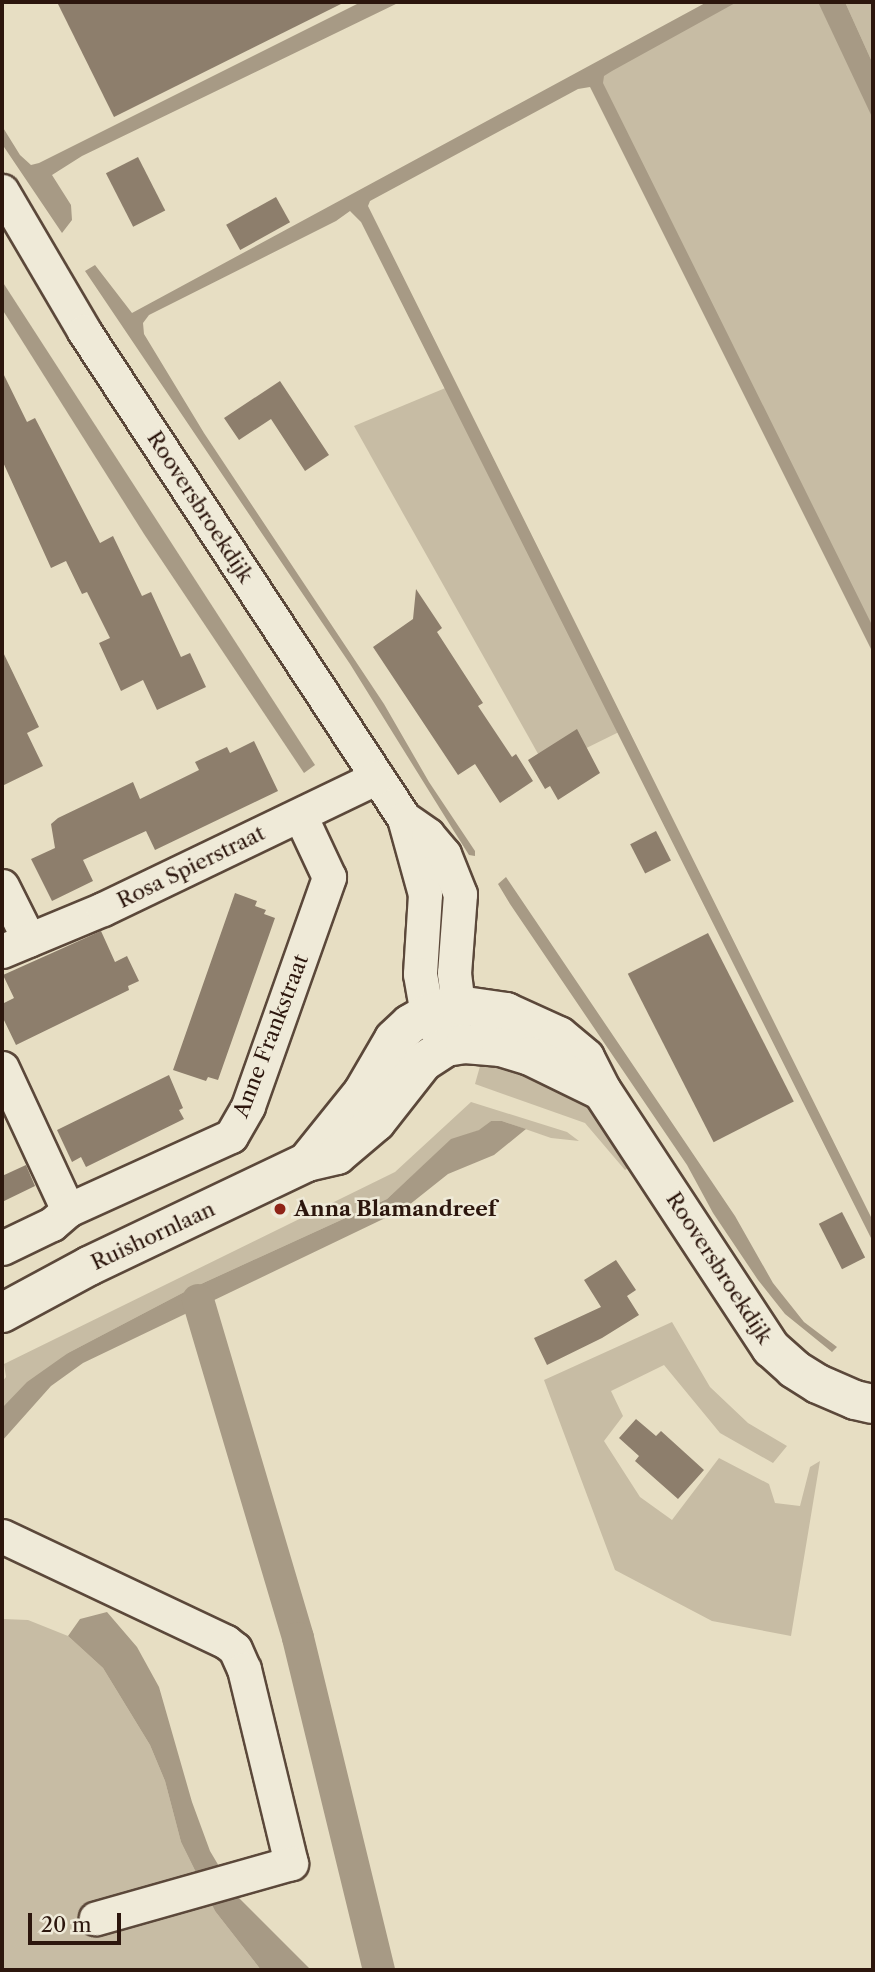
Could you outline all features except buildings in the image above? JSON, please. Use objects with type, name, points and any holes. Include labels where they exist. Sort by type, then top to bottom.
[{"type":"main road","name":"Rooversbroekdijk","points":[[442,1009],[506,1012],[559,1037],[585,1058],[602,1091],[771,1348],[793,1369],[818,1384],[855,1400],[873,1404]]},
{"type":"main road","name":"Ruishornlaan","points":[[307,1162],[363,1092],[394,1039],[410,1024],[442,1009]]},
{"type":"main road","points":[[446,1047],[465,1044],[501,1047],[530,1056],[602,1091]]},
{"type":"main road","name":"Ruishornlaan","points":[[2,1313],[89,1266],[307,1162],[337,1155],[376,1122],[423,1062],[446,1047]]},
{"type":"street","name":"Rooversbroekdijk","points":[[4,198],[85,331],[404,818],[428,835],[444,854],[458,883],[460,918],[454,972],[442,1009],[446,1047]]},
{"type":"street","name":"Rosa Spierstraat","points":[[15,945],[103,909],[377,777]]},
{"type":"street","name":"Anne Frankstraat","points":[[2,1248],[52,1224],[68,1210],[231,1136],[247,1106],[329,877],[300,815]]},
{"type":"street","points":[[2,886],[15,945]]},
{"type":"street","points":[[439,906],[440,943]]},
{"type":"street","points":[[2,1068],[68,1210]]},
{"type":"street","points":[[2,1536],[226,1642],[235,1649],[243,1669],[291,1863],[96,1917]]},
{"type":"shaded area","points":[[361,2],[400,2],[82,156],[52,175],[71,205],[72,220],[62,233],[2,144],[2,126],[20,155],[31,165],[39,163]]},
{"type":"shaded area","points":[[707,2],[737,2],[612,71],[604,76],[603,83],[873,627],[873,653],[590,87],[578,89],[370,201],[368,206],[873,1221],[873,1242],[361,222],[350,211],[336,221],[149,315],[143,323],[144,334],[204,433],[384,704],[429,782],[475,851],[475,856],[469,855],[350,664],[85,271],[95,265],[132,313]]},
{"type":"shaded area","points":[[732,2],[833,2],[873,87],[873,634],[595,75]]},
{"type":"shaded area","points":[[818,2],[845,2],[873,64],[873,119]]},
{"type":"shaded area","points":[[845,2],[873,2],[873,64]]},
{"type":"shaded area","points":[[2,281],[315,765],[304,773],[144,534],[2,309]]},
{"type":"shaded area","points":[[455,384],[627,728],[546,768],[354,426]]},
{"type":"shaded area","points":[[506,877],[735,1216],[773,1283],[804,1322],[837,1347],[832,1352],[785,1314],[758,1280],[713,1213],[687,1165],[510,904],[498,884]]},
{"type":"shaded area","points":[[482,1059],[560,1082],[600,1115],[631,1166],[625,1170],[585,1123],[475,1084]]},
{"type":"shaded area","points":[[471,1102],[567,1132],[579,1141],[551,1138],[502,1121],[491,1121],[480,1130],[451,1140],[387,1199],[190,1289],[68,1353],[2,1408],[2,1382],[6,1377],[4,1364],[395,1172]]},
{"type":"shaded area","points":[[491,1121],[502,1121],[526,1129],[494,1155],[448,1174],[404,1209],[83,1363],[51,1386],[2,1441],[2,1408],[27,1382],[68,1353],[190,1289],[387,1199],[451,1139],[479,1130]]},
{"type":"shaded area","points":[[672,1322],[710,1387],[748,1423],[787,1446],[773,1463],[720,1433],[664,1365],[611,1391],[623,1416],[604,1441],[640,1497],[672,1520],[719,1458],[769,1484],[775,1503],[800,1506],[810,1467],[820,1461],[791,1636],[712,1621],[615,1570],[544,1380]]},
{"type":"shaded area","points":[[107,1612],[137,1647],[159,1687],[192,1802],[210,1851],[236,1895],[311,1970],[261,1970],[215,1911],[181,1842],[165,1781],[150,1745],[103,1668],[68,1636],[80,1619]]},
{"type":"shaded area","points":[[3,1619],[28,1620],[68,1636],[103,1668],[150,1745],[165,1781],[181,1842],[215,1911],[261,1970],[2,1970]]},
{"type":"waterway","points":[[198,1300],[298,1638],[379,1970]]},
{"type":"place","name":"Anna Blamandreef","points":[[280,1209]]}]
